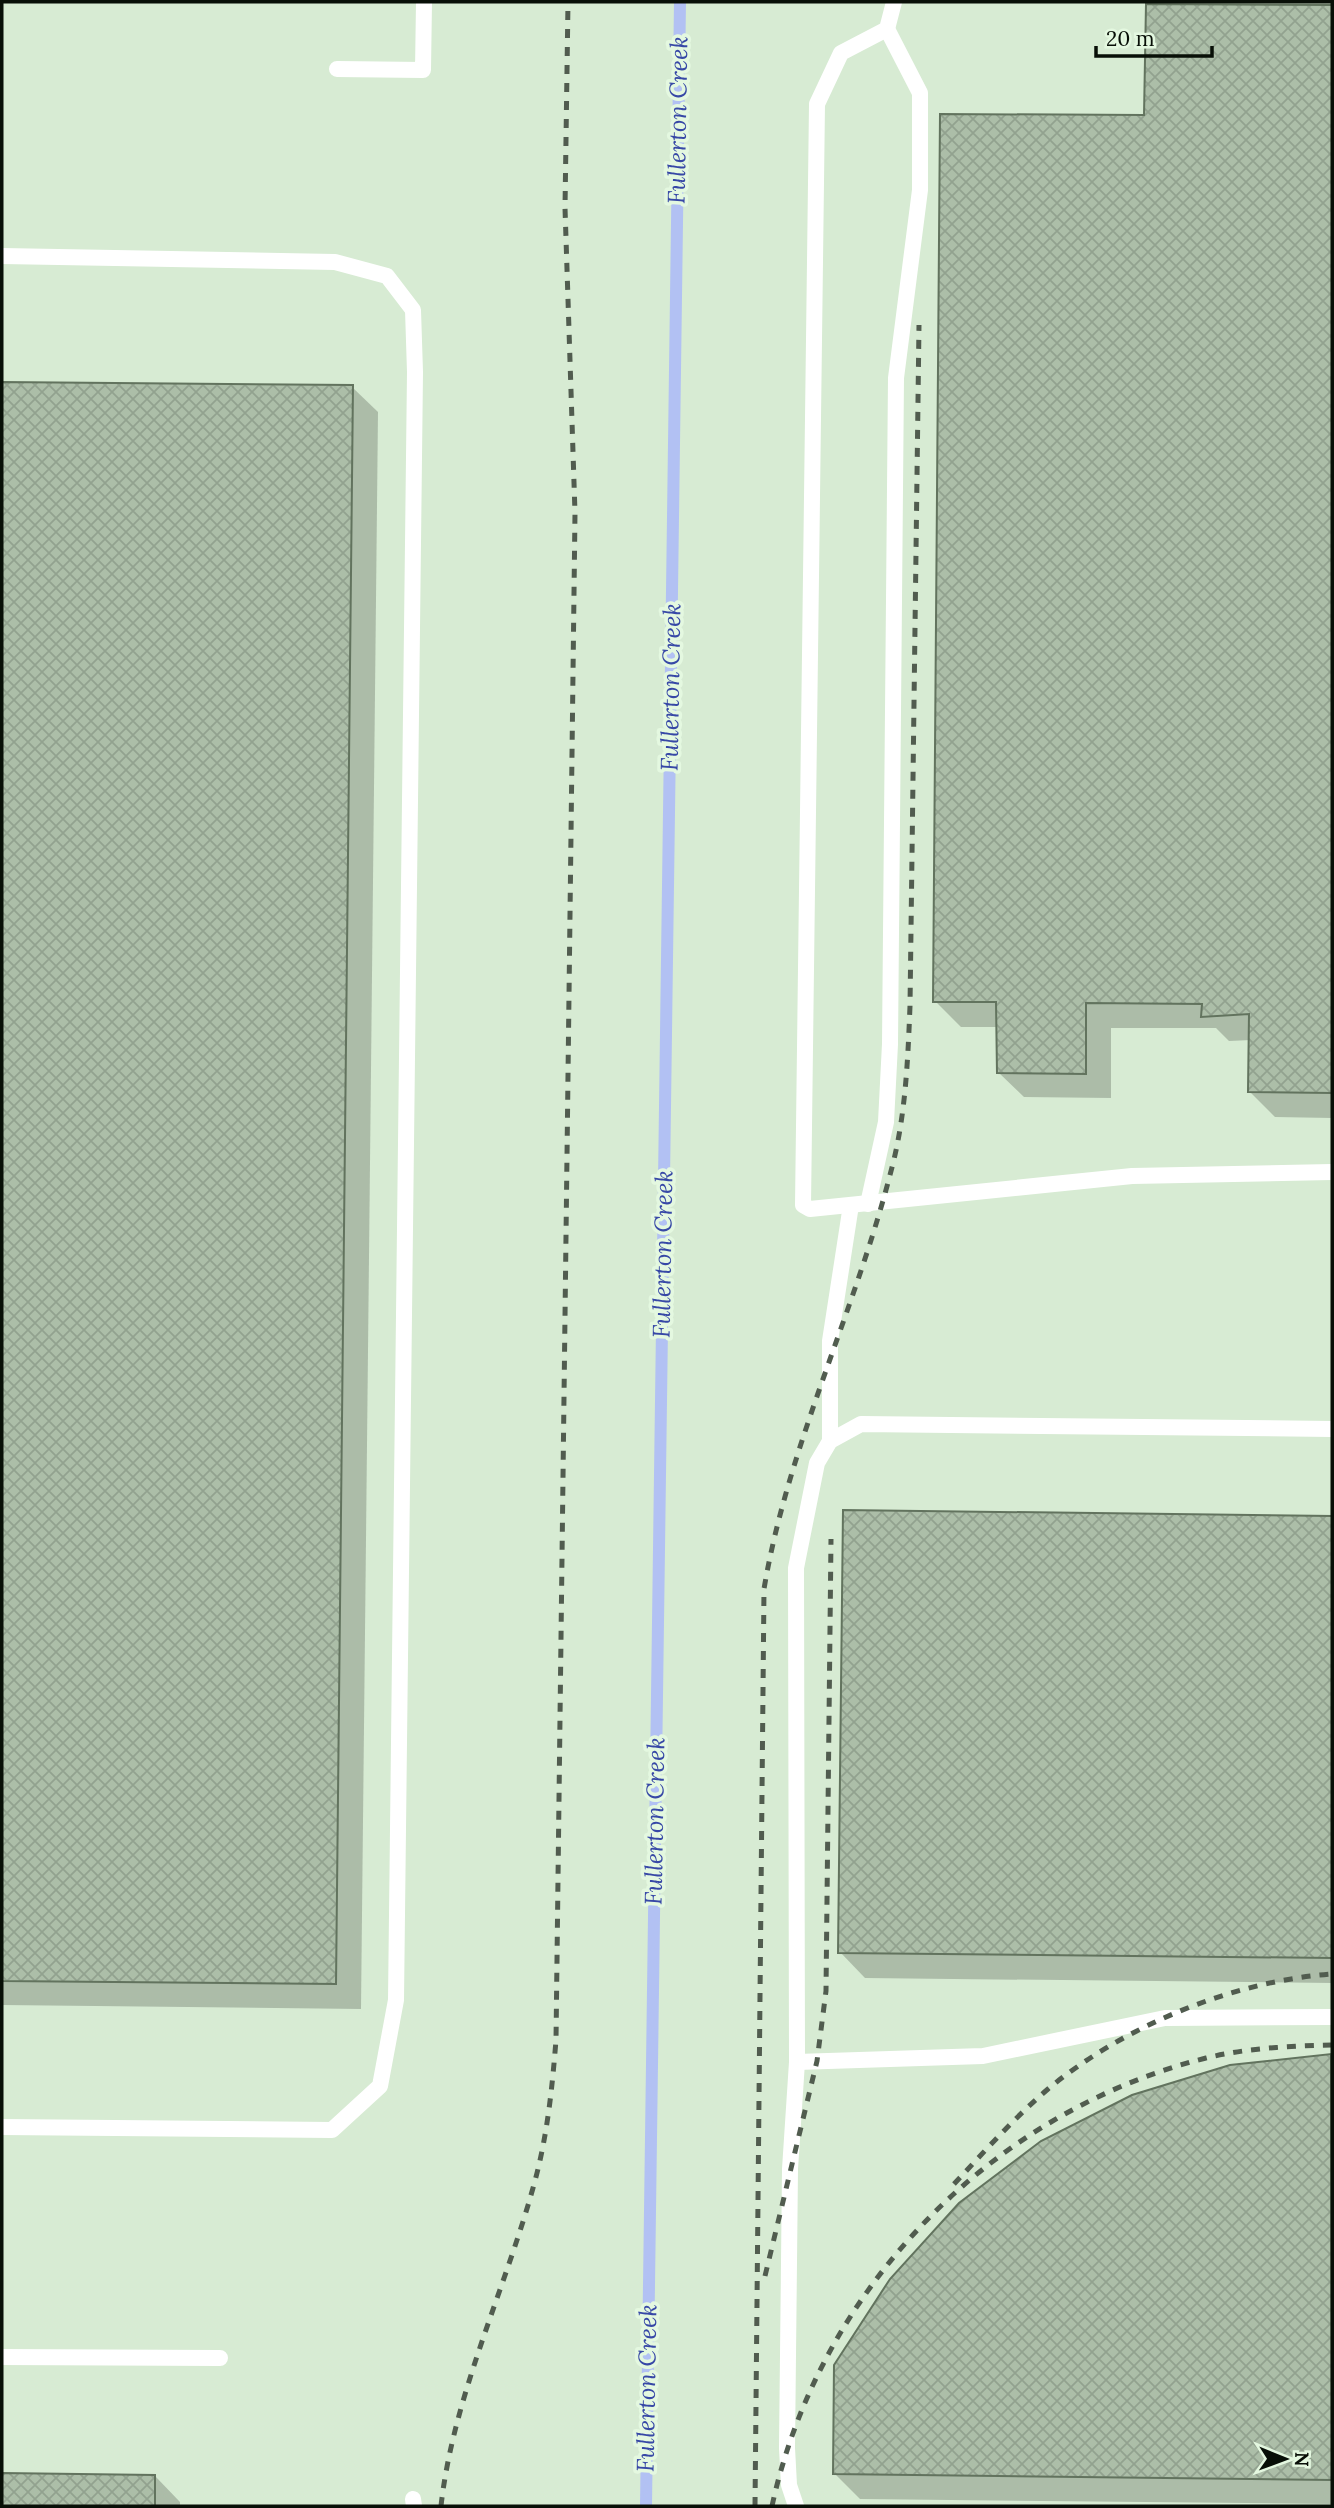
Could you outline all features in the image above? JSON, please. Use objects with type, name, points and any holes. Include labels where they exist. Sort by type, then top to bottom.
[{"type":"lane","points":[[337,69],[423,70],[424,2]]},
{"type":"lane","points":[[868,1204],[886,1122],[890,1044],[896,378],[920,190],[920,93],[887,29],[894,2]]},
{"type":"lane","points":[[887,29],[841,52],[817,104],[803,1205],[810,1209],[868,1204],[1132,1176],[1332,1172]]},
{"type":"lane","points":[[2,256],[335,262],[387,276],[413,310],[415,372],[396,2000],[380,2086],[332,2130],[2,2127]]},
{"type":"lane","points":[[796,2506],[789,2485],[787,2448],[790,2169],[797,2062],[796,1568],[817,1463],[830,1441],[830,1341],[851,1205]]},
{"type":"lane","points":[[830,1441],[861,1424],[1332,1429]]},
{"type":"lane","points":[[797,2062],[983,2056],[1165,2018],[1332,2017]]},
{"type":"lane","points":[[2,2357],[220,2358]]},
{"type":"building","points":[[1146,4],[1332,5],[1332,1093],[1248,1092],[1249,1014],[1201,1017],[1202,1004],[1086,1003],[1086,1074],[997,1073],[996,1002],[933,1002],[940,114],[1144,115]]},
{"type":"building","points":[[2,382],[353,385],[336,1984],[2,1981]]},
{"type":"building","points":[[843,1510],[1332,1516],[1332,1958],[838,1953]]},
{"type":"building","points":[[1331,2054],[1332,2480],[833,2474],[834,2365],[890,2279],[959,2203],[1041,2141],[1132,2095],[1230,2065]]},
{"type":"building","points":[[2,2473],[155,2475],[155,2506],[2,2506]]},
{"type":"waterway","name":"Fullerton Creek","points":[[646,2506],[680,2]]},
{"type":"railway","points":[[441,2506],[456,2425],[538,2170],[548,2114],[556,2040],[575,513],[565,208],[568,2]]},
{"type":"railway","points":[[755,2506],[764,1589],[790,1479],[880,1210],[899,1137],[904,1100],[910,1006],[919,325]]},
{"type":"railway","points":[[765,2276],[817,2061],[826,1991],[831,1539]]},
{"type":"railway","points":[[954,2184],[1035,2100],[1078,2066],[1111,2045],[1181,2010],[1219,1997],[1294,1978],[1332,1974]]},
{"type":"railway","points":[[772,2506],[795,2427],[829,2352],[873,2284],[926,2221],[986,2167],[1054,2120],[1127,2084],[1221,2055],[1269,2048],[1332,2045]]}]
